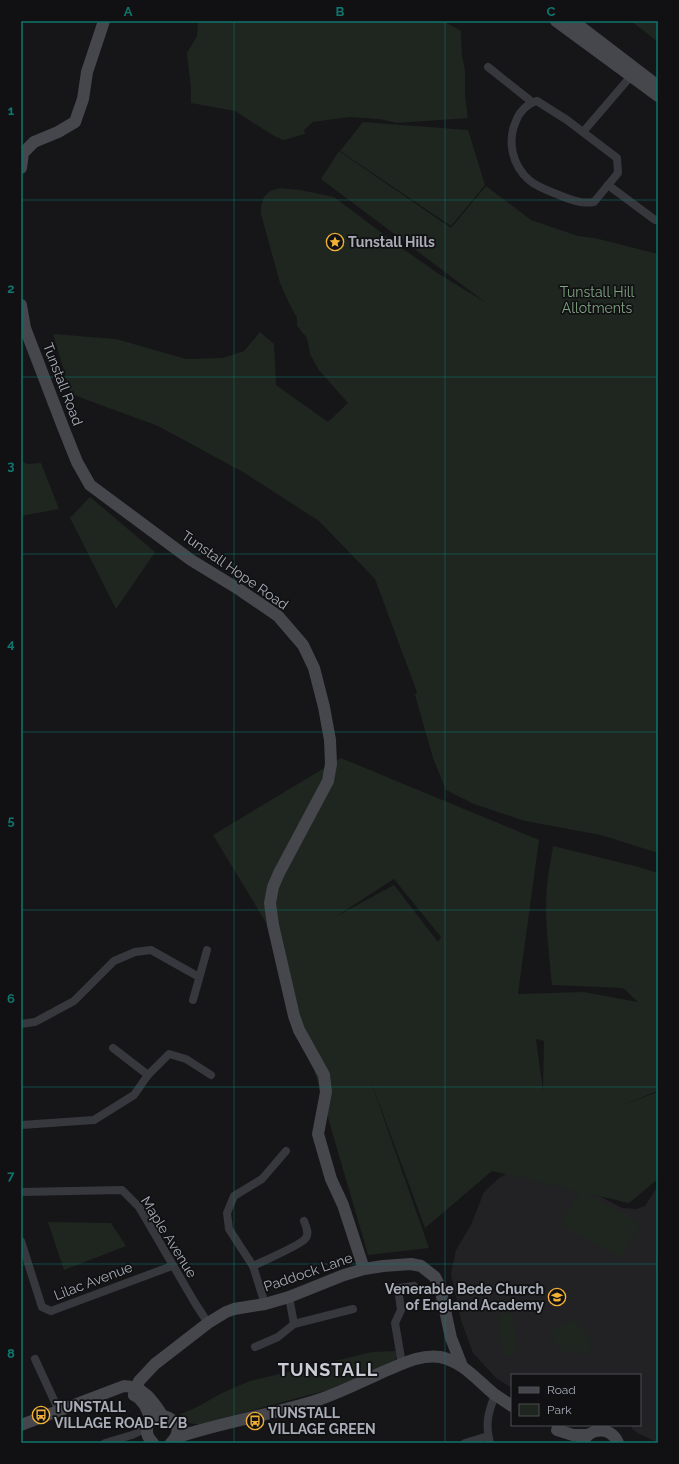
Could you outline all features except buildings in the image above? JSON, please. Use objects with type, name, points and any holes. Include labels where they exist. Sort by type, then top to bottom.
[{"type":"street","points":[[21,168],[23,153],[34,142],[58,132],[75,122],[83,99],[87,72],[104,21]]},
{"type":"street","points":[[556,21],[633,72],[658,86]]},
{"type":"street","points":[[573,21],[633,72],[658,96]]},
{"type":"street","points":[[488,67],[532,102]]},
{"type":"street","points":[[583,132],[633,72]]},
{"type":"street","points":[[537,100],[583,132],[617,158],[618,173],[594,202],[585,204],[548,191],[529,180],[517,166],[512,151],[512,128],[518,115],[532,102],[537,100]]},
{"type":"street","points":[[608,185],[655,220],[658,220]]},
{"type":"street","name":"Tunstall Road","points":[[21,305],[25,328],[77,462],[82,470]]},
{"type":"street","name":"Tunstall Hope Road","points":[[82,470],[90,485],[184,555],[278,616],[303,645],[314,668],[324,707],[330,740],[331,764],[328,780],[279,873],[273,887],[270,903],[273,925],[294,1016],[299,1030],[324,1075],[326,1092],[318,1134],[331,1179],[343,1204],[364,1269]]},
{"type":"street","points":[[21,1024],[35,1022],[74,1001],[114,961],[135,952],[151,950],[200,977]]},
{"type":"street","points":[[193,1000],[207,950]]},
{"type":"street","points":[[113,1048],[148,1075]]},
{"type":"street","points":[[21,1125],[94,1120],[134,1095],[148,1075],[169,1054],[186,1059],[211,1075]]},
{"type":"street","points":[[265,1304],[253,1266],[229,1229],[227,1213],[234,1196],[262,1179],[286,1151]]},
{"type":"street","name":"Maple Avenue","points":[[21,1192],[122,1190],[139,1207],[172,1266],[208,1323]]},
{"type":"street","points":[[253,1266],[306,1239],[308,1235],[304,1221]]},
{"type":"street","name":"Lilac Avenue","points":[[21,1242],[42,1307],[51,1311],[172,1266]]},
{"type":"street","name":"Paddock Lane","points":[[135,1391],[144,1374],[155,1364],[208,1323],[234,1309],[265,1304],[288,1297],[364,1269],[411,1264],[421,1266],[428,1270],[440,1287],[451,1338],[462,1366]]},
{"type":"street","points":[[402,1364],[395,1324],[401,1310],[398,1288],[414,1286]]},
{"type":"street","points":[[288,1297],[294,1324]]},
{"type":"street","points":[[254,1347],[278,1337],[294,1324],[353,1309]]},
{"type":"street","name":"Paddock Lane","points":[[446,1358],[451,1338]]},
{"type":"street","points":[[173,1440],[193,1431],[218,1426],[320,1399],[402,1364],[426,1357],[446,1358],[462,1366],[495,1395],[511,1405]]},
{"type":"street","points":[[35,1359],[59,1411]]},
{"type":"street","points":[[21,1425],[124,1386],[130,1386],[148,1410],[150,1432]]},
{"type":"street","points":[[135,1391],[146,1393],[162,1415],[171,1418],[176,1424],[193,1431]]},
{"type":"street","points":[[465,1443],[489,1439],[487,1423],[488,1413],[495,1395]]},
{"type":"street","points":[[150,1432],[158,1416],[162,1415]]},
{"type":"street","points":[[173,1440],[177,1429],[176,1424]]},
{"type":"street","points":[[553,1428],[584,1439],[594,1431],[601,1430],[610,1433],[618,1443]]},
{"type":"street","points":[[553,1428],[571,1443]]},
{"type":"street","points":[[106,1443],[132,1435],[150,1432]]},
{"type":"shaded area","name":"Venerable Bede Church of England Academy","points":[[515,1169],[590,1191],[622,1208],[637,1209],[645,1206],[658,1186],[658,1443],[636,1432],[632,1429],[631,1426],[641,1426],[641,1374],[511,1374],[511,1387],[496,1378],[473,1353],[461,1320],[451,1274],[456,1250],[471,1225],[484,1192],[499,1178]]},
{"type":"green space","points":[[198,21],[443,21],[461,31],[468,118],[397,123],[379,119],[349,117],[313,122],[304,130],[305,134],[284,140],[274,136],[235,111],[191,103],[187,53],[197,36]]},
{"type":"green space","points":[[631,21],[658,21],[658,42]]},
{"type":"green space","points":[[363,122],[468,130],[485,185],[451,226],[340,151]]},
{"type":"green space","name":"Tunstall Hill Allotments","points":[[339,151],[451,228],[486,186],[531,220],[578,236],[595,238],[658,254],[658,853],[601,835],[525,821],[474,804],[446,790],[433,758],[415,695],[417,692],[375,579],[319,521],[243,472],[158,426],[71,394],[53,334],[116,339],[186,359],[223,358],[244,351],[260,332],[274,344],[276,385],[328,422],[348,403],[318,369],[310,354],[307,338],[297,326],[297,318],[280,283],[261,214],[261,206],[264,197],[270,191],[280,188],[300,190],[334,197],[403,249],[439,274],[485,302],[321,179]]},
{"type":"green space","points":[[21,461],[27,464],[41,463],[59,509],[21,516]]},
{"type":"green space","points":[[90,497],[155,552],[116,609],[70,518]]},
{"type":"green space","points":[[341,758],[539,840],[518,994],[584,992],[638,1002],[623,988],[552,985],[547,936],[546,898],[547,881],[553,846],[658,873],[658,1091],[620,1106],[658,1092],[658,1179],[629,1203],[586,1193],[641,1224],[621,1258],[561,1225],[579,1192],[492,1171],[425,1228],[369,1076],[429,1248],[368,1255],[276,939],[213,835]],"holes":[[[394,879],[441,937],[438,942],[394,885],[335,917]],[[536,1039],[544,1041],[543,1091]]]},
{"type":"green space","points":[[48,1222],[111,1223],[126,1246],[64,1270]]},
{"type":"green space","points":[[511,1312],[518,1353],[504,1356],[497,1315]]},
{"type":"green space","points":[[573,1321],[577,1322],[592,1343],[589,1350],[583,1353],[576,1354],[567,1352],[554,1343],[552,1336],[554,1328]]},
{"type":"green space","name":"TUNSTALL VILLAGE GREEN","points":[[397,1351],[397,1357],[394,1362],[328,1390],[201,1424],[195,1424],[184,1420],[179,1415],[222,1393],[250,1381],[372,1352]]},
{"type":"place","name":"Tunstall Hills","points":[[335,242]]},
{"type":"place","name":"Venerable Bede Church of England Academy","points":[[557,1297]]},
{"type":"place","name":"TUNSTALL VILLAGE ROAD-E/B","points":[[41,1415]]},
{"type":"place","name":"TUNSTALL VILLAGE GREEN","points":[[255,1421]]},
{"type":"district","name":"TUNSTALL","points":[[328,1370]]}]
